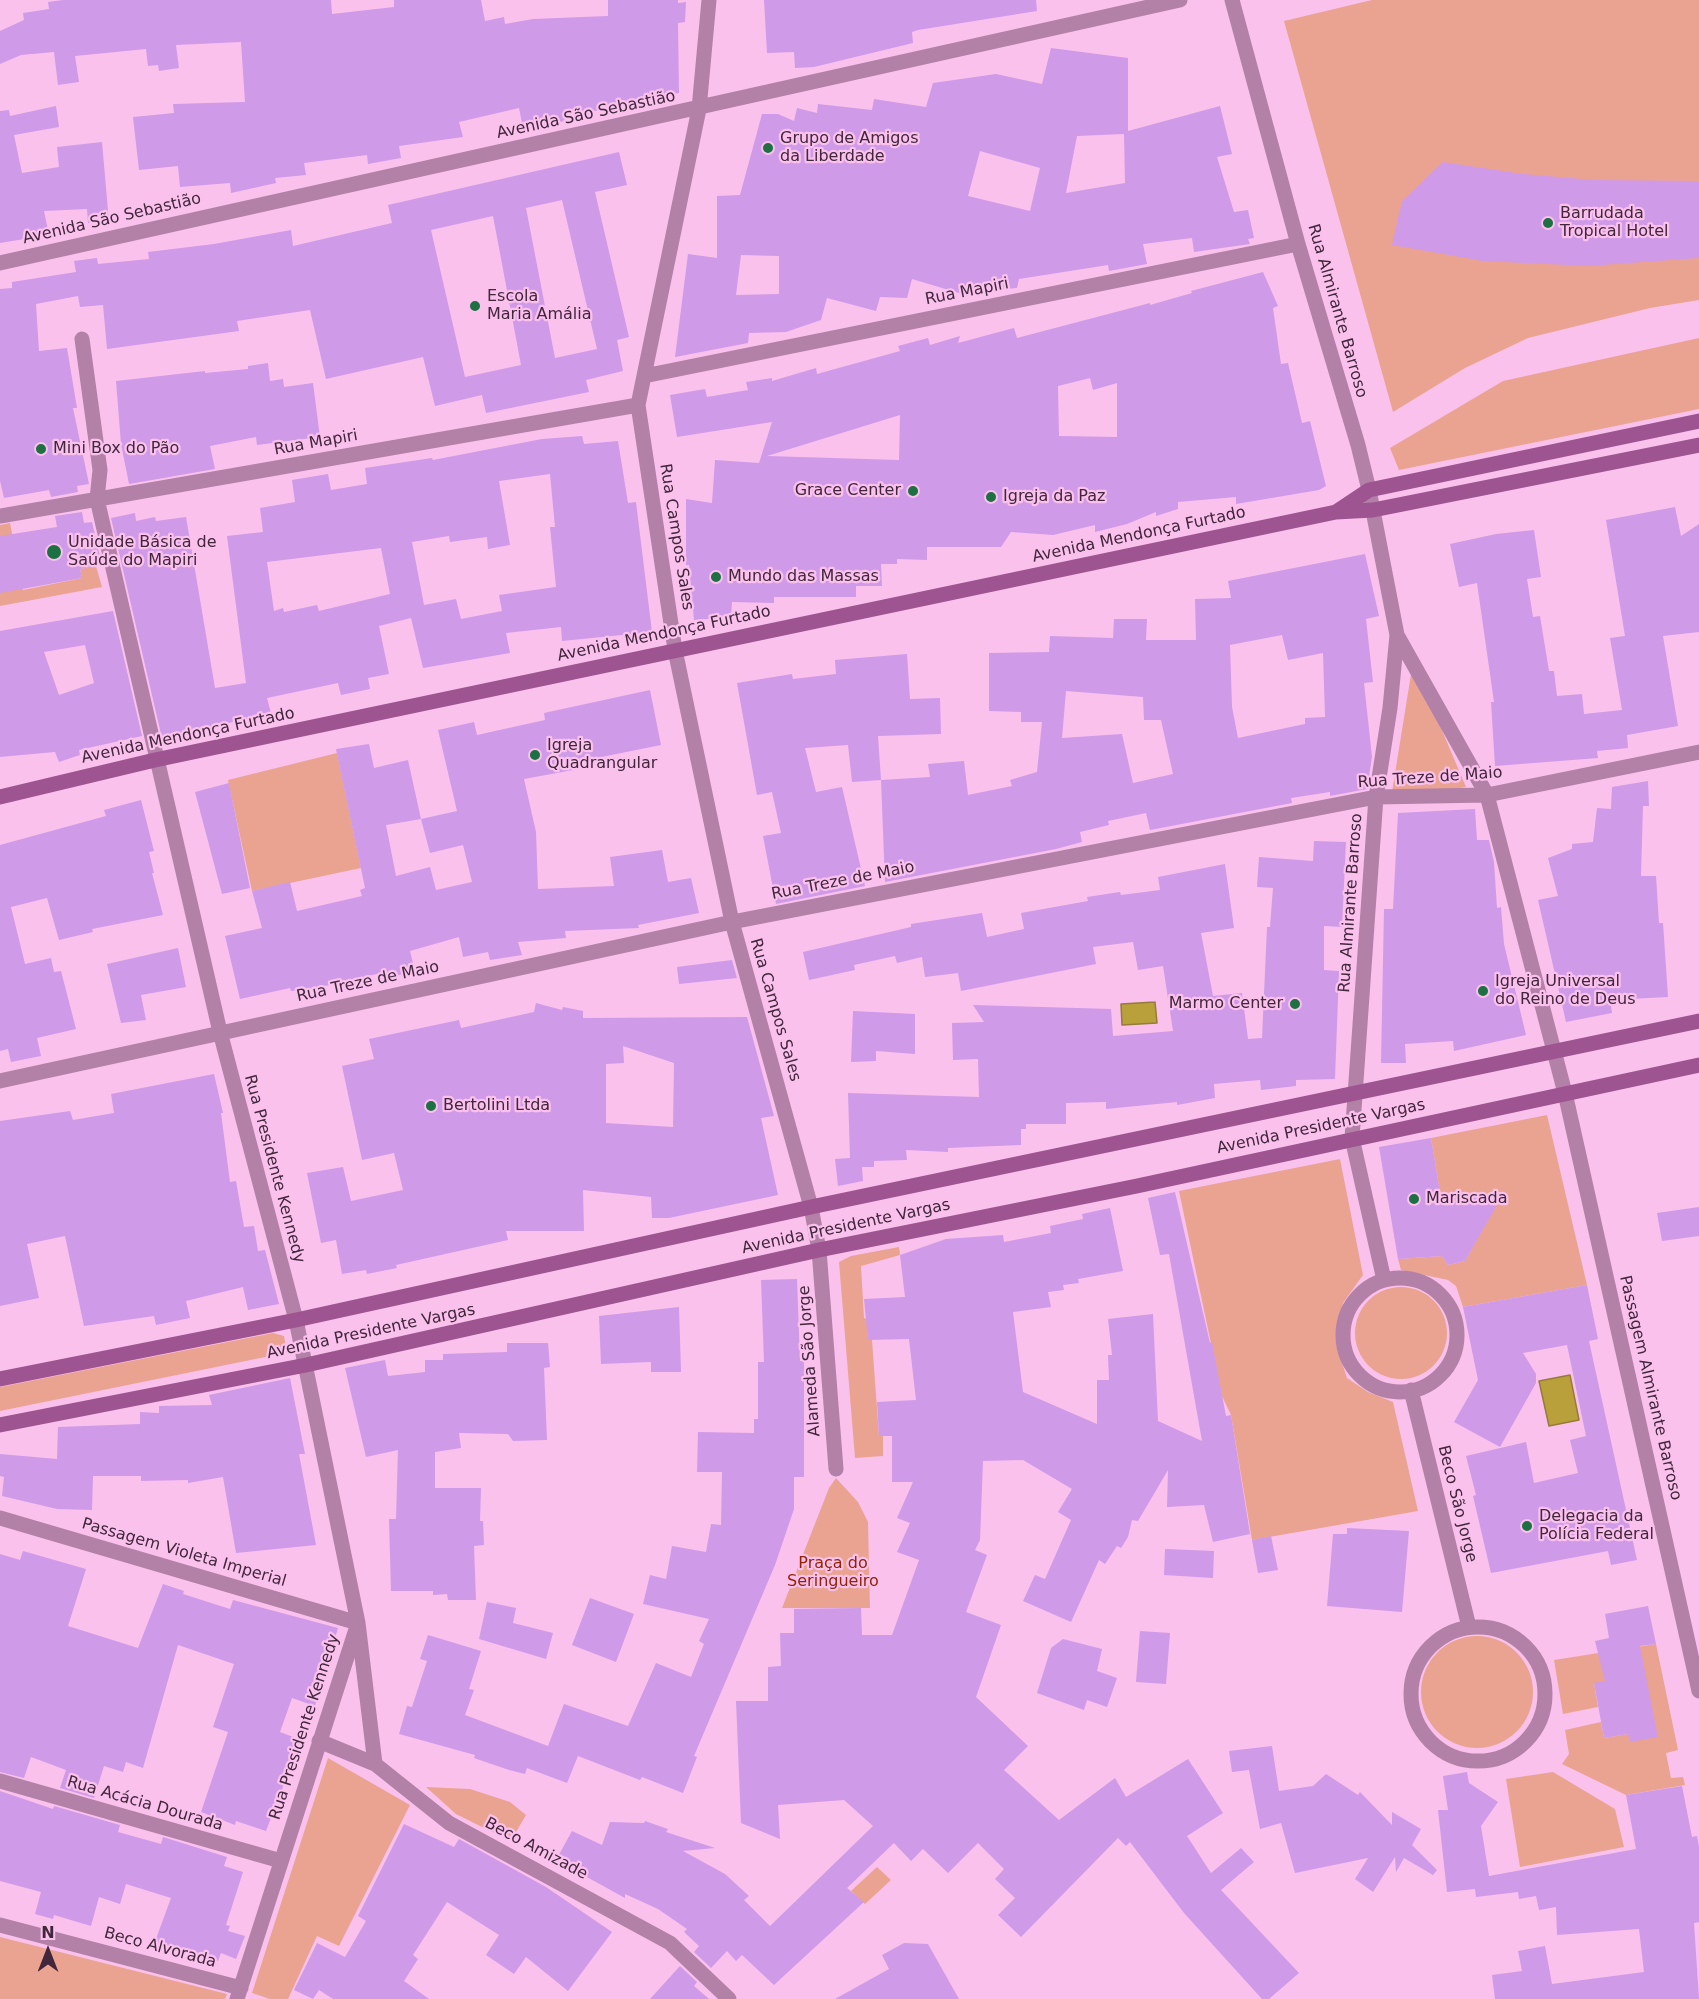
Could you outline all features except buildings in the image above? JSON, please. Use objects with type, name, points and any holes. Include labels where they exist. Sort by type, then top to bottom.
[{"type":"street","name":"Rua Campos Sales","points":[[709,0],[699,109],[638,405],[675,650],[732,922],[811,1207],[819,1250]]},
{"type":"street","name":"Avenida São Sebastião","points":[[0,262],[699,109],[1180,0]]},
{"type":"street","name":"Rua Almirante Barroso","points":[[1232,0],[1298,244],[1370,490],[1396,635],[1390,708],[1376,796],[1352,1138]]},
{"type":"street","name":"Rua Mapiri","points":[[644,375],[1298,244]]},
{"type":"street","name":"Rua Presidente Kennedy","points":[[82,339],[100,470],[97,499],[155,760],[220,1032],[296,1320],[358,1623],[239,1993]]},
{"type":"street","name":"Rua Mapiri","points":[[0,516],[638,405]]},
{"type":"street","name":"Avenida Mendonça Furtado","points":[[1336,512],[1370,490],[1699,421]]},
{"type":"street","name":"Avenida Mendonça Furtado","points":[[0,796],[155,760],[1336,512],[1373,510],[1699,445]]},
{"type":"street","name":"Rua Almirante Barroso","points":[[1396,635],[1487,795],[1565,1093]]},
{"type":"street","name":"Rua Treze de Maio","points":[[0,1081],[732,922],[1376,796],[1487,795],[1699,752]]},
{"type":"street","name":"Avenida Presidente Vargas","points":[[0,1379],[296,1320],[811,1207],[1699,1021]]},
{"type":"street","name":"Avenida Presidente Vargas","points":[[0,1425],[306,1365],[819,1250],[1137,1186],[1699,1065]]},
{"type":"street","name":"Passagem Almirante Barroso","points":[[1565,1093],[1692,1619],[1699,1691]]},
{"type":"street","points":[[1352,1138],[1384,1280]]},
{"type":"street","name":"Alameda São Jorge","points":[[819,1250],[836,1469]]},
{"type":"street","points":[[1401,1278],[1419,1281],[1441,1296],[1455,1318],[1458,1335],[1455,1353],[1447,1368],[1434,1381],[1410,1390],[1383,1389],[1367,1381],[1354,1368],[1346,1352],[1343,1334],[1346,1317],[1354,1301],[1368,1288],[1384,1280],[1401,1278]]},
{"type":"street","name":"Beco São Jorge","points":[[1410,1390],[1469,1627]]},
{"type":"street","name":"Passagem Violeta Imperial","points":[[0,1518],[358,1623]]},
{"type":"street","points":[[358,1623],[375,1764]]},
{"type":"street","points":[[1469,1627],[1489,1627],[1507,1633],[1524,1644],[1536,1659],[1544,1677],[1546,1697],[1542,1716],[1532,1734],[1518,1748],[1501,1757],[1482,1761],[1462,1759],[1444,1751],[1428,1739],[1417,1723],[1413,1709],[1411,1683],[1418,1663],[1431,1645],[1448,1633],[1469,1627]]},
{"type":"street","name":"Beco Amizade","points":[[319,1741],[375,1764],[449,1824],[509,1854],[670,1943],[729,1999]]},
{"type":"street","name":"Rua Acácia Dourada","points":[[0,1781],[281,1861]]},
{"type":"street","name":"Beco Alvorada","points":[[0,1925],[239,1993]]},
{"type":"green space","points":[[1372,0],[1699,0],[1699,300],[1650,308],[1528,338],[1465,368],[1393,412],[1284,21]]},
{"type":"green space","points":[[1699,338],[1699,409],[1399,470],[1390,448],[1503,381]]},
{"type":"green space","points":[[10,523],[23,590],[82,578],[80,569],[96,566],[102,587],[0,606],[0,525]]},
{"type":"green space","points":[[1413,662],[1466,787],[1393,799],[1391,798]]},
{"type":"green space","points":[[337,753],[361,868],[252,891],[228,780]]},
{"type":"green space","points":[[1547,1115],[1587,1285],[1463,1307],[1456,1286],[1448,1280],[1401,1270],[1398,1259],[1442,1256],[1448,1265],[1465,1261],[1503,1193],[1442,1204],[1431,1138]]},
{"type":"green space","points":[[1340,1159],[1363,1275],[1343,1303],[1338,1331],[1341,1360],[1347,1378],[1368,1392],[1393,1402],[1418,1511],[1252,1540],[1231,1415],[1222,1396],[1179,1191]]},
{"type":"green space","points":[[899,1247],[900,1255],[861,1266],[864,1318],[867,1319],[868,1339],[872,1340],[879,1436],[883,1436],[883,1456],[855,1458],[839,1262],[851,1256]]},
{"type":"green space","points":[[1392,1287],[1410,1287],[1427,1294],[1440,1307],[1447,1324],[1447,1342],[1440,1359],[1427,1372],[1410,1379],[1392,1379],[1375,1372],[1362,1359],[1355,1342],[1355,1324],[1362,1307],[1375,1294]]},
{"type":"green space","points":[[273,1333],[284,1336],[286,1347],[280,1354],[0,1411],[0,1387]]},
{"type":"green space","name":"Praça do Seringueiro","points":[[836,1478],[858,1502],[868,1522],[870,1608],[782,1608],[829,1488]]},
{"type":"green space","points":[[1477,1636],[1498,1641],[1516,1653],[1528,1671],[1533,1692],[1528,1713],[1516,1731],[1498,1743],[1477,1748],[1456,1743],[1438,1731],[1426,1713],[1421,1692],[1426,1671],[1438,1653],[1456,1641]]},
{"type":"green space","points":[[1656,1644],[1678,1750],[1666,1753],[1671,1778],[1683,1777],[1685,1785],[1626,1795],[1562,1764],[1569,1754],[1565,1730],[1601,1722],[1604,1738],[1628,1734],[1657,1737],[1594,1683],[1598,1707],[1563,1714],[1554,1660]]},
{"type":"green space","points":[[328,1758],[410,1805],[339,1946],[317,1936],[288,1999],[270,1999],[252,1993]]},
{"type":"green space","points":[[1553,1772],[1615,1809],[1624,1847],[1520,1867],[1506,1779]]},
{"type":"green space","points":[[426,1787],[470,1789],[510,1802],[526,1815],[513,1837],[492,1832],[456,1814]]},
{"type":"green space","points":[[877,1867],[891,1880],[865,1904],[851,1891]]},
{"type":"green space","points":[[0,1937],[227,1994],[225,1999],[0,1999]]},
{"type":"shaded area","points":[[1155,1002],[1157,1023],[1122,1025],[1121,1004]]},
{"type":"shaded area","points":[[1570,1375],[1579,1420],[1549,1426],[1539,1381]]},
{"type":"place","name":"Grupo de Amigos da Liberdade","points":[[768,148]]},
{"type":"place","name":"Barrudada Tropical Hotel","points":[[1548,223]]},
{"type":"place","name":"Escola Maria Amália","points":[[475,306]]},
{"type":"place","name":"Mini Box do Pão","points":[[41,449]]},
{"type":"place","name":"Grace Center","points":[[913,491]]},
{"type":"place","name":"Igreja da Paz","points":[[991,497]]},
{"type":"place","name":"Unidade Básica de Saúde do Mapiri","points":[[54,552]]},
{"type":"place","name":"Mundo das Massas","points":[[716,577]]},
{"type":"place","name":"Igreja Quadrangular","points":[[535,755]]},
{"type":"place","name":"Igreja Universal do Reino de Deus","points":[[1483,991]]},
{"type":"place","name":"Marmo Center","points":[[1295,1004]]},
{"type":"place","name":"Bertolini Ltda","points":[[431,1106]]},
{"type":"place","name":"Mariscada","points":[[1414,1199]]},
{"type":"place","name":"Delegacia da Polícia Federal","points":[[1527,1526]]}]
